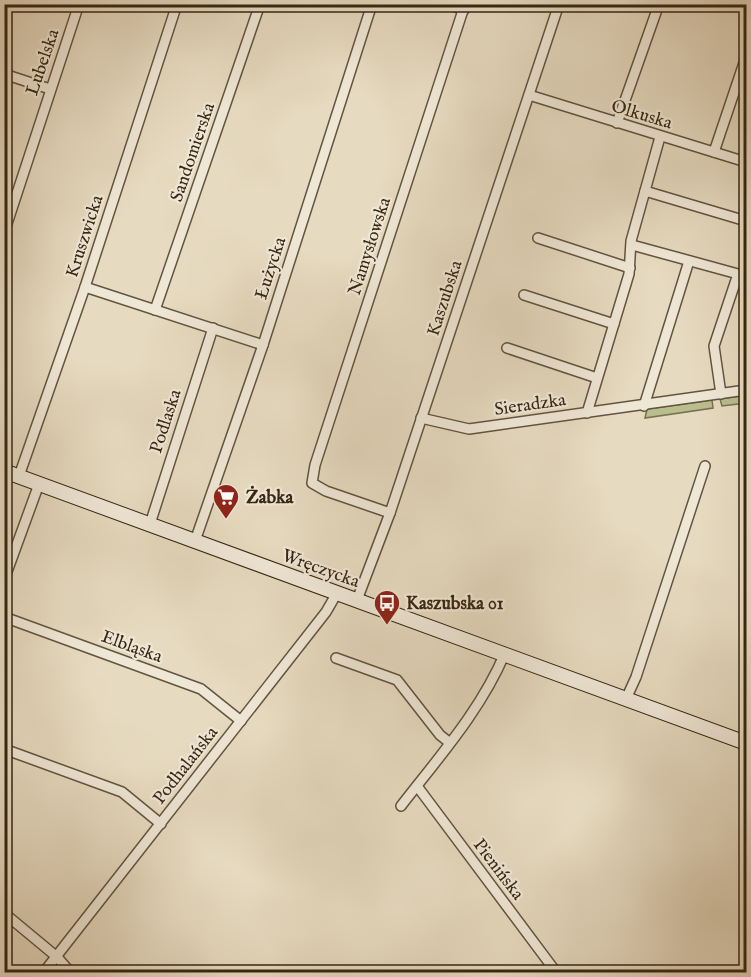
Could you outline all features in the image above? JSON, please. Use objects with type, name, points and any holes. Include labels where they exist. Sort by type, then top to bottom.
[{"type":"main road","name":"Wręczycka","points":[[4,471],[747,743]]},
{"type":"street","name":"Lubelska","points":[[4,233],[79,4]]},
{"type":"street","name":"Kruszwicka","points":[[19,476],[85,287],[177,4]]},
{"type":"street","name":"Sandomierska","points":[[155,310],[260,4]]},
{"type":"street","name":"Łużycka","points":[[195,541],[263,345],[372,4]]},
{"type":"street","points":[[448,4],[464,7]]},
{"type":"street","name":"Kaszubska","points":[[357,600],[390,513],[559,4]]},
{"type":"street","points":[[617,123],[659,4]]},
{"type":"street","name":"Namysłowska","points":[[390,513],[326,491],[312,483],[315,465],[464,7]]},
{"type":"street","points":[[714,152],[747,57]]},
{"type":"street","points":[[4,74],[50,89]]},
{"type":"street","name":"Olkuska","points":[[529,95],[747,162]]},
{"type":"street","points":[[587,413],[630,268],[632,245],[660,137]]},
{"type":"street","points":[[645,192],[747,221]]},
{"type":"street","points":[[538,238],[630,268]]},
{"type":"street","points":[[632,245],[738,274],[714,346],[721,394]]},
{"type":"street","points":[[644,406],[689,261]]},
{"type":"street","points":[[85,287],[263,345]]},
{"type":"street","points":[[524,295],[614,324]]},
{"type":"street","name":"Podlaska","points":[[150,524],[213,328]]},
{"type":"street","name":"Sieradzka","points":[[507,348],[597,378]]},
{"type":"street","name":"Sieradzka","points":[[421,418],[469,429],[747,390]]},
{"type":"street","points":[[626,699],[636,676],[705,466]]},
{"type":"street","points":[[4,580],[39,484]]},
{"type":"street","name":"Podhalańska","points":[[44,972],[241,722],[326,612],[337,593]]},
{"type":"street","name":"Elbląska","points":[[4,617],[201,689],[241,722]]},
{"type":"street","points":[[401,806],[491,686],[505,653]]},
{"type":"street","points":[[336,658],[398,680],[440,735],[450,743]]},
{"type":"street","points":[[4,748],[122,792],[161,824]]},
{"type":"street","name":"Pienińska","points":[[417,786],[556,972]]},
{"type":"street","points":[[4,913],[57,957],[70,972]]},
{"type":"green space","points":[[746,395],[746,403],[722,406],[720,399]]},
{"type":"green space","points":[[712,400],[713,408],[645,418],[647,409]]},
{"type":"place","name":"Żabka","points":[[226,520]]},
{"type":"place","name":"Kaszubska 01","points":[[387,626]]}]
